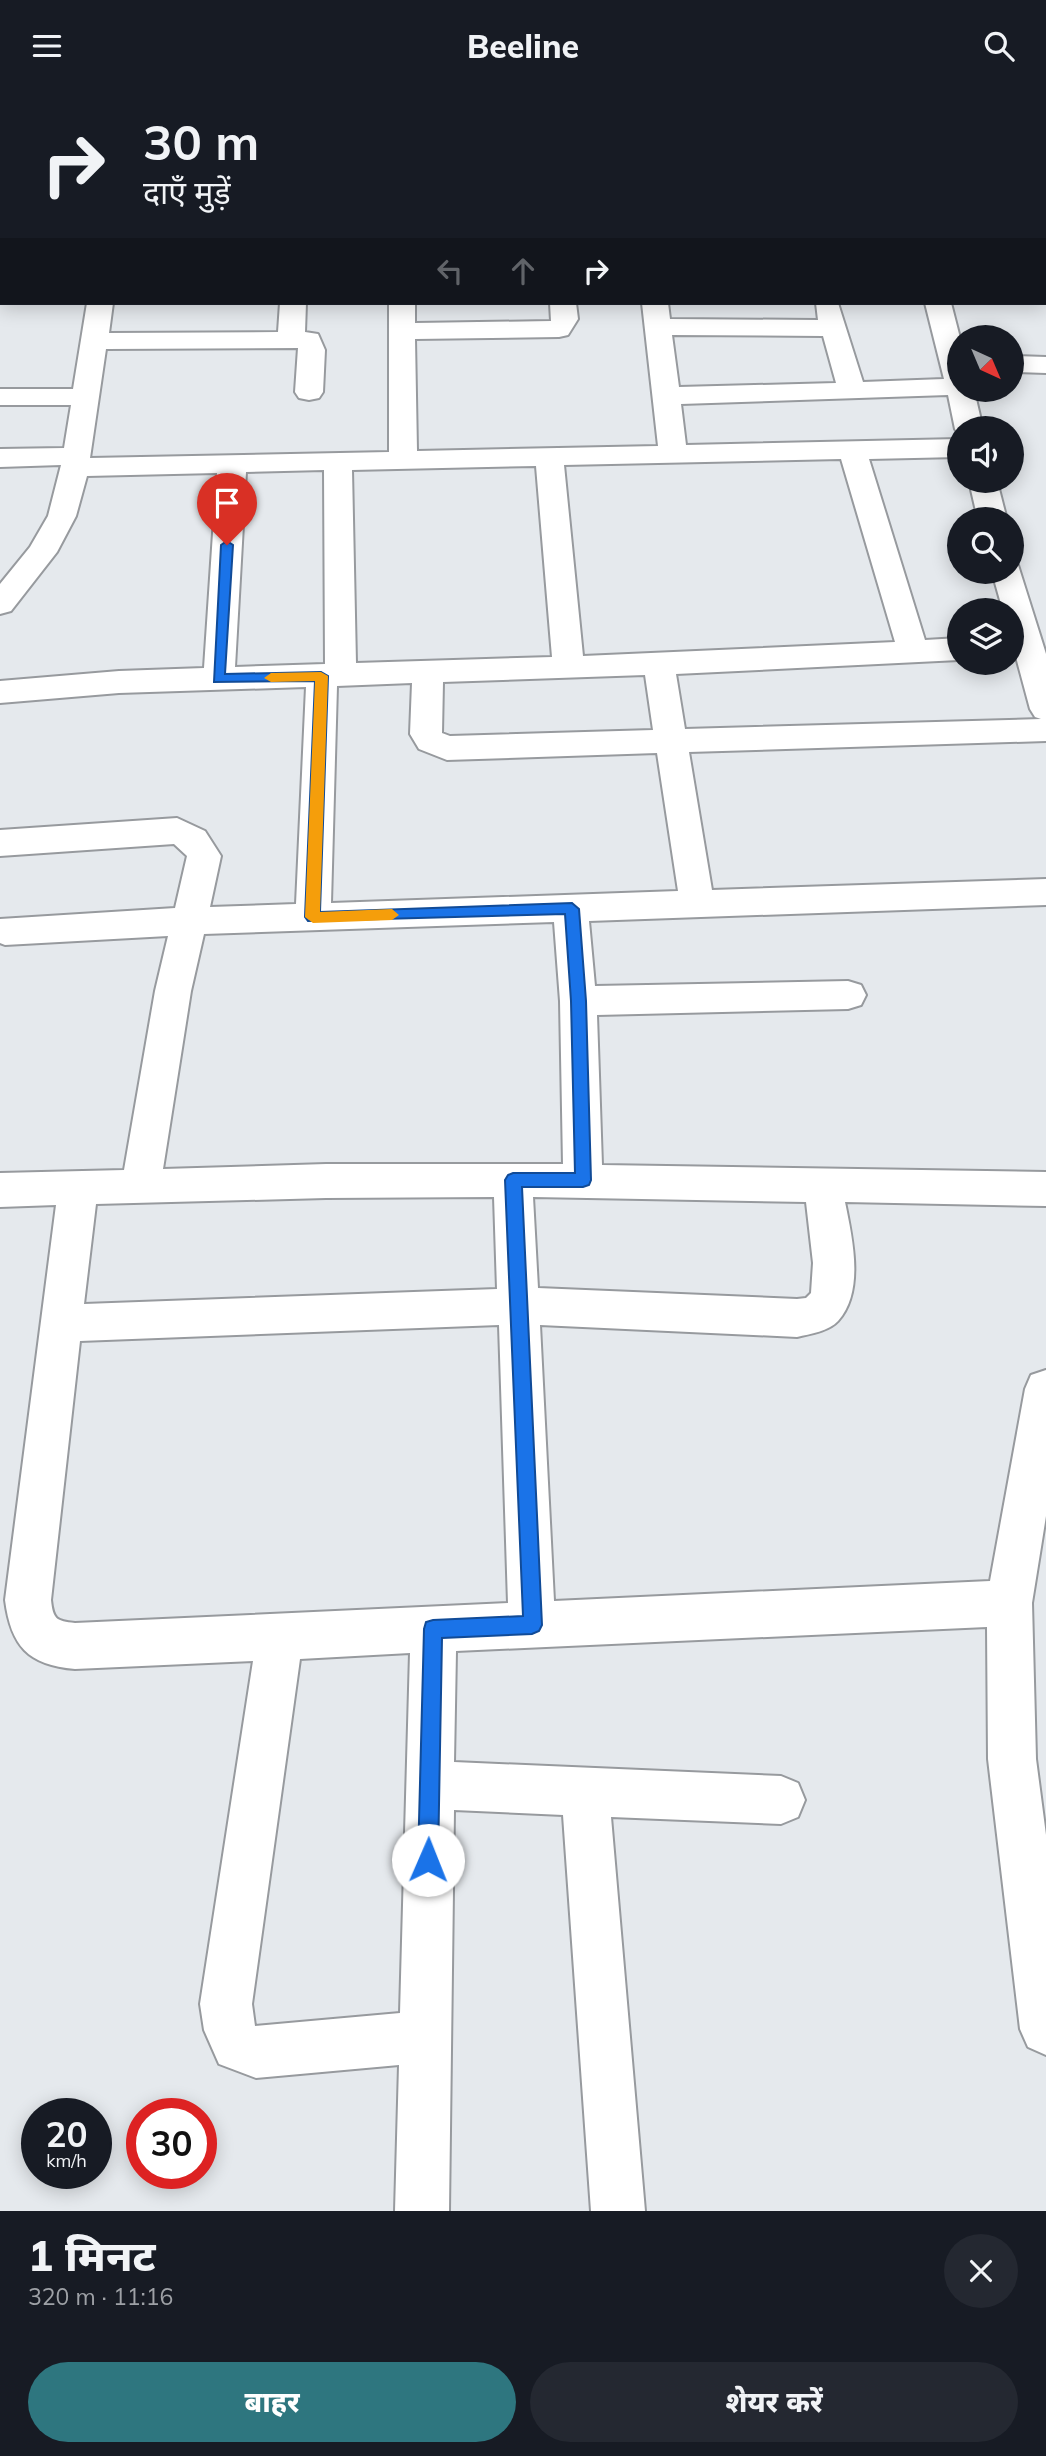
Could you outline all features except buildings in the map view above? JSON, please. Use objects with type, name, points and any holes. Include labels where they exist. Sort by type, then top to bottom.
[{"type":"street","points":[[0,604],[11,578],[43,552],[62,516],[76,462],[100,305]]},
{"type":"street","points":[[291,339],[293,305]]},
{"type":"street","points":[[402,305],[403,460]]},
{"type":"street","points":[[402,331],[559,329],[564,325],[563,305]]},
{"type":"street","points":[[939,305],[947,337]]},
{"type":"street","points":[[673,454],[656,315],[830,315],[852,390]]},
{"type":"street","points":[[93,341],[309,340],[312,343],[309,392]]},
{"type":"street","points":[[1024,364],[1046,365]]},
{"type":"street","points":[[666,396],[852,390],[947,379]]},
{"type":"street","points":[[0,397],[85,397]]},
{"type":"street","points":[[0,458],[232,464],[947,448]]},
{"type":"street","points":[[852,450],[913,651]]},
{"type":"street","points":[[549,457],[568,667]]},
{"type":"street","points":[[313,917],[331,676],[338,462]]},
{"type":"street","points":[[219,679],[232,464]]},
{"type":"street","points":[[0,692],[118,682],[659,664],[947,650]]},
{"type":"street","points":[[1024,658],[1046,709]]},
{"type":"street","points":[[659,664],[697,904]]},
{"type":"street","points":[[429,672],[426,734],[430,741],[447,748],[1046,730]]},
{"type":"street","points":[[0,842],[177,831],[188,835],[199,844],[204,856],[187,921],[141,1186]]},
{"type":"street","points":[[5,931],[187,921],[1046,891]]},
{"type":"street","points":[[572,909],[578,1001],[583,1180]]},
{"type":"street","points":[[578,1001],[848,995]]},
{"type":"street","points":[[513,1180],[521,1306],[532,1625]]},
{"type":"street","points":[[0,1190],[513,1180],[1046,1189]]},
{"type":"street","points":[[60,1323],[521,1306],[797,1318],[816,1314],[826,1304],[831,1287],[833,1257],[823,1185]]},
{"type":"street","points":[[78,1188],[28,1600],[33,1629],[40,1638],[56,1645],[75,1646],[1009,1603]]},
{"type":"street","points":[[1046,1389],[1009,1603],[1012,1759],[1046,2029]]},
{"type":"street","points":[[422,2211],[433,1629]]},
{"type":"street","points":[[279,1636],[226,2004],[230,2030],[237,2046],[256,2052],[425,2037]]},
{"type":"street","points":[[430,1785],[781,1800]]},
{"type":"street","points":[[585,1792],[618,2211]]},
{"type":"slow traffic","points":[[271,678],[321,676],[313,917],[392,915]]},
{"type":"route","points":[[227,545],[219,679],[321,676],[313,917],[572,909],[578,1001],[583,1180],[513,1180],[521,1306],[532,1625],[433,1629],[428,1860]]}]
